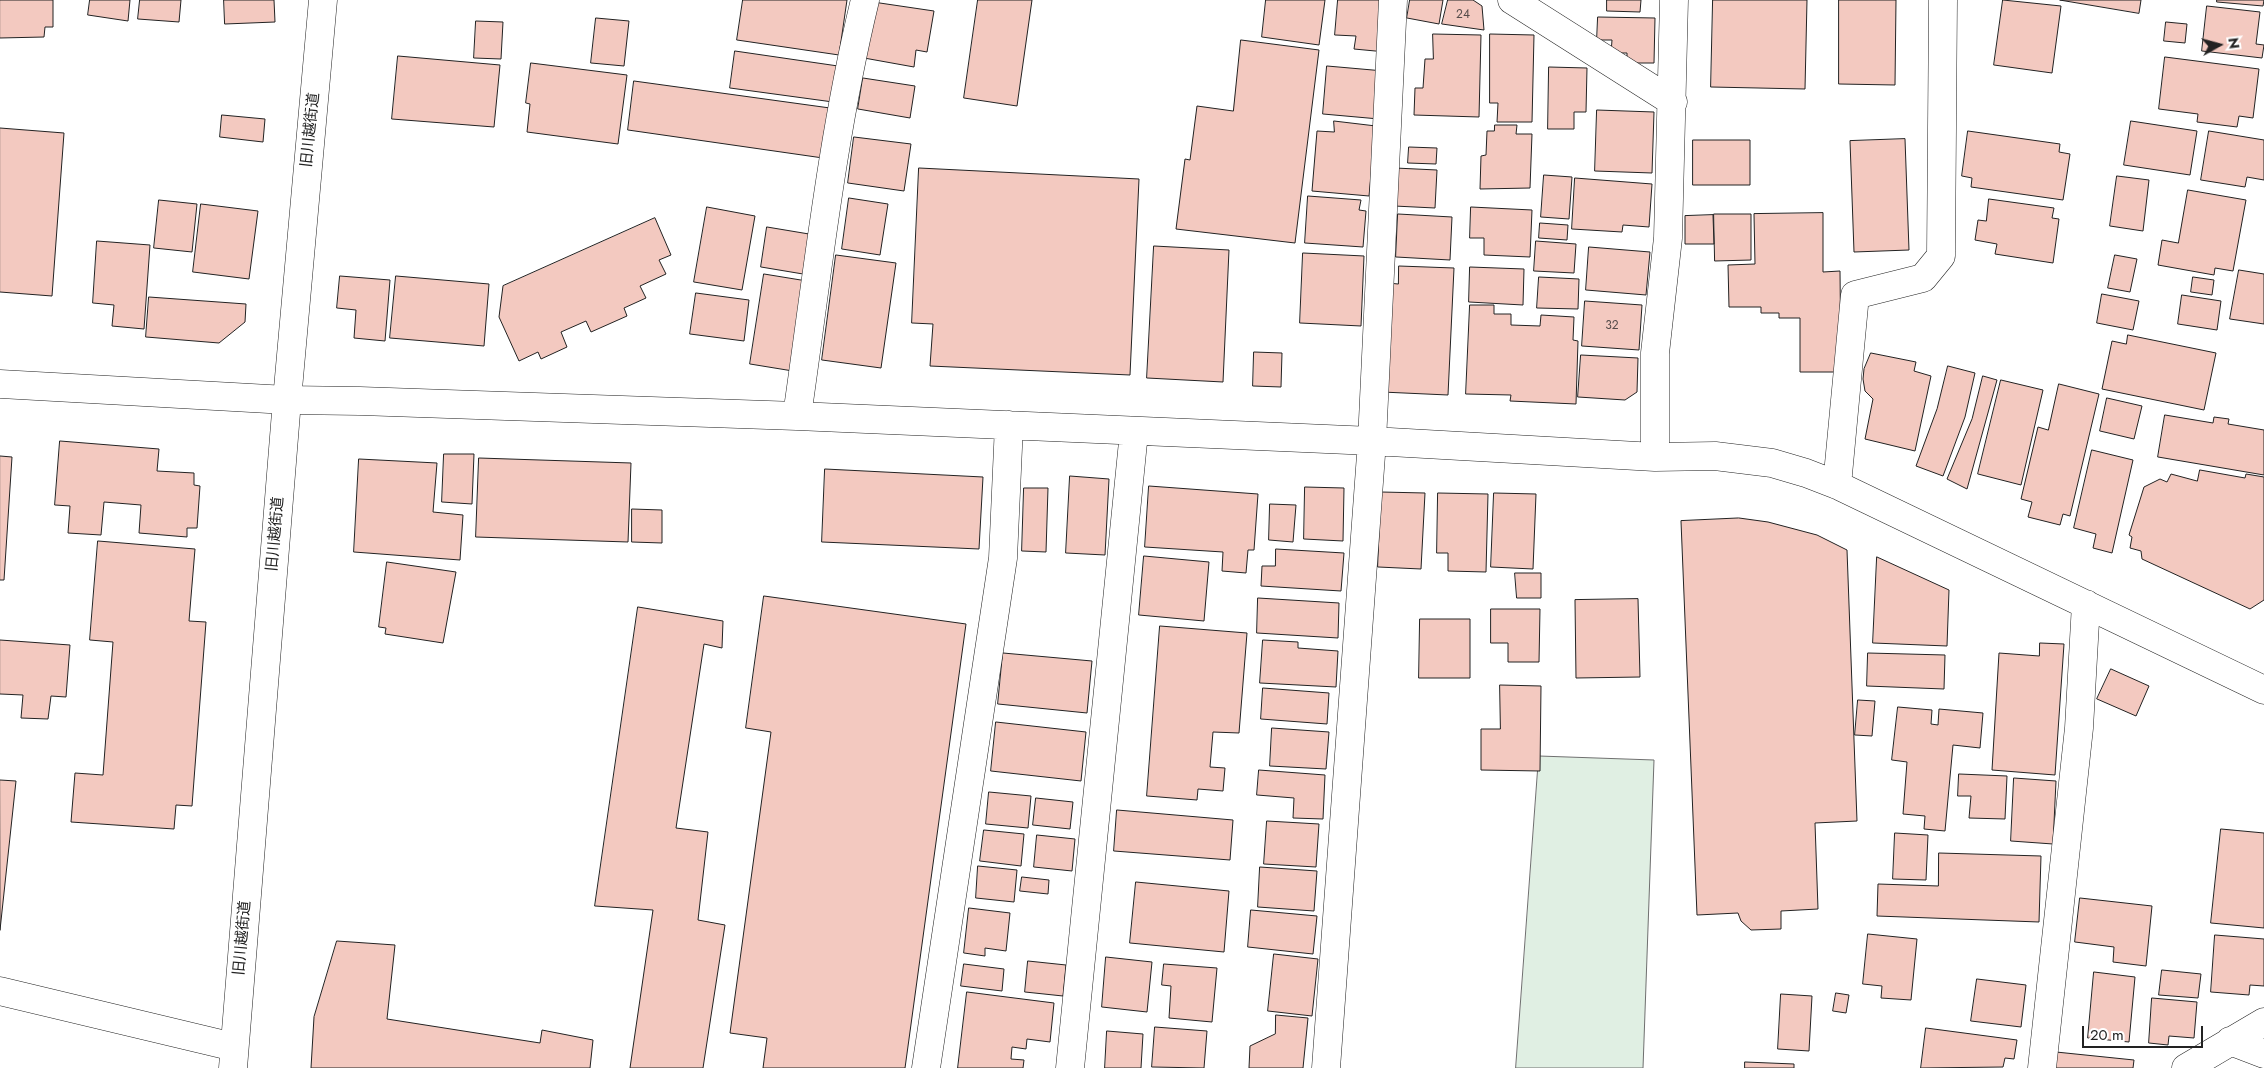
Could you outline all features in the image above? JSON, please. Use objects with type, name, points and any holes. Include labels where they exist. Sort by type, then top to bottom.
[{"type":"street","name":"旧川越街道","points":[[233,1058],[287,400],[323,0]]},
{"type":"street","points":[[797,416],[839,129],[851,58],[865,0]]},
{"type":"street","points":[[1326,1068],[1372,441],[1393,0]]},
{"type":"street","points":[[1512,0],[1673,102]]},
{"type":"street","points":[[1655,457],[1655,353],[1668,238],[1673,102],[1674,0]]},
{"type":"street","points":[[1837,485],[1855,295],[1922,278],[1941,256],[1943,0]]},
{"type":"street","points":[[0,384],[287,400],[797,416],[1372,441],[1655,457],[1715,456],[1772,463],[1806,472],[1837,485],[2264,690]]},
{"type":"street","points":[[926,1068],[1003,558],[1009,425]]},
{"type":"street","points":[[1070,1068],[1134,432]]},
{"type":"street","points":[[2042,1068],[2079,728],[2086,604]]},
{"type":"street","points":[[0,991],[233,1058]]},
{"type":"street","points":[[2186,1068],[2264,1022]]},
{"type":"street","points":[[2230,1041],[2264,1054]]},
{"type":"green space","points":[[1539,756],[1654,760],[1643,1068],[1516,1068]]},
{"type":"building","points":[[0,0],[53,0],[53,27],[45,27],[44,37],[0,38]]},
{"type":"building","points":[[90,0],[130,0],[128,21],[88,15]]},
{"type":"building","points":[[140,0],[181,0],[179,22],[138,19]]},
{"type":"building","points":[[224,0],[274,0],[275,22],[225,24]]},
{"type":"building","points":[[743,0],[847,0],[839,55],[737,40]]},
{"type":"building","points":[[978,0],[1032,0],[1017,106],[964,98]]},
{"type":"building","points":[[1266,0],[1325,0],[1319,45],[1262,37]]},
{"type":"building","points":[[1338,0],[1390,0],[1386,52],[1354,49],[1356,36],[1335,35]]},
{"type":"building","points":[[1410,0],[1443,0],[1439,24],[1407,18]]},
{"type":"building","points":[[1448,0],[1473,0],[1482,6],[1484,30],[1442,24]]},
{"type":"building","points":[[1607,0],[1641,0],[1640,12],[1607,11]]},
{"type":"building","points":[[1713,0],[1807,0],[1805,89],[1711,87]]},
{"type":"building","points":[[1839,0],[1896,0],[1895,85],[1839,84]]},
{"type":"building","points":[[2003,0],[2061,6],[2052,73],[1994,65]]},
{"type":"building","points":[[2060,0],[2141,0],[2139,13]]},
{"type":"building","points":[[2217,0],[2264,0],[2263,6],[2217,2]]},
{"type":"building","points":[[873,2],[934,11],[927,52],[916,50],[914,67],[864,58]]},
{"type":"building","points":[[2207,6],[2260,12],[2256,44],[2264,45],[2262,58],[2202,51]]},
{"type":"building","points":[[1598,17],[1655,18],[1654,63],[1627,63],[1627,53],[1611,53],[1612,40],[1597,40]]},
{"type":"building","points":[[596,18],[629,21],[624,66],[591,63]]},
{"type":"building","points":[[476,21],[503,22],[501,59],[474,58]]},
{"type":"building","points":[[2166,22],[2187,24],[2185,43],[2164,41]]},
{"type":"building","points":[[1433,34],[1481,35],[1479,117],[1414,115],[1415,88],[1423,88],[1425,59],[1433,59]]},
{"type":"building","points":[[1490,34],[1534,35],[1532,122],[1497,122],[1498,103],[1490,103]]},
{"type":"building","points":[[1241,40],[1319,50],[1295,243],[1176,229],[1185,159],[1190,160],[1197,106],[1233,111]]},
{"type":"building","points":[[735,51],[838,66],[833,102],[730,88]]},
{"type":"building","points":[[398,56],[500,65],[494,127],[392,119]]},
{"type":"building","points":[[2165,57],[2259,69],[2253,118],[2239,116],[2237,127],[2197,122],[2198,114],[2159,109]]},
{"type":"building","points":[[531,63],[627,75],[618,144],[527,132],[530,104],[526,103]]},
{"type":"building","points":[[1327,66],[1384,71],[1379,119],[1323,114]]},
{"type":"building","points":[[1549,67],[1587,68],[1586,112],[1574,112],[1574,129],[1548,129]]},
{"type":"building","points":[[863,78],[915,86],[910,118],[858,109]]},
{"type":"building","points":[[634,81],[830,108],[823,158],[628,130]]},
{"type":"building","points":[[1597,110],[1654,112],[1652,173],[1595,171]]},
{"type":"building","points":[[222,115],[265,119],[263,142],[220,137]]},
{"type":"building","points":[[1334,121],[1376,126],[1369,196],[1312,191],[1317,131],[1334,132]]},
{"type":"building","points":[[2131,121],[2197,131],[2190,175],[2124,165]]},
{"type":"building","points":[[1495,125],[1517,125],[1516,134],[1532,134],[1530,188],[1480,189],[1481,156],[1486,155],[1487,131],[1494,131]]},
{"type":"building","points":[[0,128],[64,133],[52,296],[0,292]]},
{"type":"building","points":[[1968,131],[2060,144],[2059,152],[2070,154],[2063,200],[1971,187],[1972,178],[1962,176]]},
{"type":"building","points":[[2209,131],[2264,140],[2264,180],[2247,177],[2245,187],[2201,180]]},
{"type":"building","points":[[854,137],[911,144],[904,191],[848,183]]},
{"type":"building","points":[[1905,139],[1909,250],[1854,252],[1850,141]]},
{"type":"building","points":[[1693,140],[1750,140],[1750,185],[1693,185]]},
{"type":"building","points":[[1409,147],[1437,148],[1436,164],[1408,163]]},
{"type":"building","points":[[919,168],[1139,179],[1130,375],[930,366],[933,324],[912,323]]},
{"type":"building","points":[[1395,168],[1437,170],[1435,208],[1394,206]]},
{"type":"building","points":[[1544,175],[1572,177],[1569,219],[1541,217]]},
{"type":"building","points":[[2117,176],[2149,180],[2143,231],[2110,226]]},
{"type":"building","points":[[1575,178],[1652,184],[1649,227],[1623,225],[1622,232],[1572,229]]},
{"type":"building","points":[[2188,190],[2246,200],[2233,271],[2215,268],[2214,275],[2158,265],[2162,240],[2178,243]]},
{"type":"building","points":[[1308,196],[1361,200],[1359,210],[1366,211],[1363,247],[1305,243]]},
{"type":"building","points":[[849,198],[888,204],[880,255],[842,249]]},
{"type":"building","points":[[1989,199],[2054,208],[2052,218],[2059,219],[2053,263],[1995,254],[1997,244],[1975,240],[1978,220],[1986,221]]},
{"type":"building","points":[[159,200],[197,204],[192,252],[154,248]]},
{"type":"building","points":[[201,204],[258,211],[249,279],[193,272]]},
{"type":"building","points":[[707,207],[755,216],[742,290],[694,282]]},
{"type":"building","points":[[1471,207],[1532,210],[1530,257],[1484,255],[1484,238],[1470,238]]},
{"type":"building","points":[[1823,213],[1823,272],[1840,271],[1841,372],[1800,372],[1800,318],[1779,318],[1779,313],[1761,313],[1761,307],[1729,307],[1728,265],[1755,264],[1754,214]]},
{"type":"building","points":[[1398,214],[1452,217],[1450,260],[1396,257]]},
{"type":"building","points":[[1714,214],[1751,214],[1751,260],[1715,261]]},
{"type":"building","points":[[1713,215],[1714,244],[1685,244],[1685,216]]},
{"type":"building","points":[[655,218],[671,255],[659,260],[666,274],[640,286],[646,298],[624,308],[627,316],[591,332],[586,321],[561,332],[567,347],[541,359],[538,352],[519,361],[499,317],[503,286]]},
{"type":"building","points":[[1540,223],[1568,225],[1567,240],[1539,238]]},
{"type":"building","points":[[767,227],[809,234],[803,274],[761,267]]},
{"type":"building","points":[[97,241],[150,245],[144,329],[112,326],[114,305],[93,303]]},
{"type":"building","points":[[1536,241],[1576,244],[1574,273],[1534,271]]},
{"type":"building","points":[[1154,246],[1229,250],[1223,382],[1147,378]]},
{"type":"building","points":[[1589,247],[1650,252],[1646,295],[1586,290]]},
{"type":"building","points":[[1303,253],[1364,256],[1361,326],[1300,323]]},
{"type":"building","points":[[836,255],[896,263],[881,368],[822,360]]},
{"type":"building","points":[[2115,255],[2137,259],[2130,292],[2108,288]]},
{"type":"building","points":[[1399,266],[1454,268],[1448,395],[1382,392],[1388,283],[1398,284]]},
{"type":"building","points":[[1470,267],[1524,269],[1523,305],[1469,302]]},
{"type":"building","points":[[2239,270],[2264,274],[2264,324],[2230,319]]},
{"type":"building","points":[[764,274],[813,282],[799,372],[750,364]]},
{"type":"building","points":[[340,276],[390,280],[385,341],[354,338],[356,310],[337,308]]},
{"type":"building","points":[[396,276],[489,284],[484,346],[390,338]]},
{"type":"building","points":[[1539,277],[1579,279],[1578,309],[1537,308]]},
{"type":"building","points":[[2193,277],[2214,280],[2212,295],[2191,292]]},
{"type":"building","points":[[696,293],[749,300],[744,341],[690,334]]},
{"type":"building","points":[[2102,294],[2139,301],[2133,330],[2097,323]]},
{"type":"building","points":[[2182,295],[2221,301],[2217,330],[2178,324]]},
{"type":"building","points":[[149,297],[246,304],[245,322],[219,343],[146,337]]},
{"type":"building","points":[[1585,301],[1642,305],[1639,350],[1582,346]]},
{"type":"building","points":[[1470,305],[1494,305],[1494,314],[1511,314],[1511,325],[1540,326],[1541,315],[1574,317],[1573,340],[1578,341],[1576,404],[1510,401],[1511,395],[1466,394]]},
{"type":"building","points":[[2128,335],[2216,353],[2204,410],[2102,389],[2112,341],[2126,344]]},
{"type":"building","points":[[1254,352],[1282,353],[1281,387],[1253,386]]},
{"type":"building","points":[[1871,353],[1916,362],[1914,371],[1931,376],[1915,451],[1865,439],[1873,399],[1865,391],[1863,379],[1864,369]]},
{"type":"building","points":[[1581,355],[1638,358],[1637,392],[1625,400],[1578,397]]},
{"type":"building","points":[[1948,366],[1975,373],[1965,417],[1943,476],[1916,466],[1937,409]]},
{"type":"building","points":[[1983,376],[1997,380],[1967,489],[1947,479],[1972,419]]},
{"type":"building","points":[[2001,380],[2043,390],[2021,485],[1978,474]]},
{"type":"building","points":[[2059,384],[2099,394],[2070,516],[2063,514],[2060,525],[2028,517],[2032,502],[2021,499],[2038,427],[2048,430]]},
{"type":"building","points":[[2107,398],[2142,406],[2134,439],[2100,431]]},
{"type":"building","points":[[2165,415],[2213,423],[2214,417],[2229,419],[2228,424],[2264,430],[2264,475],[2158,457]]},
{"type":"building","points":[[60,441],[159,449],[157,471],[194,473],[194,485],[200,486],[197,528],[187,528],[187,537],[139,533],[141,505],[104,502],[101,535],[68,533],[70,506],[55,505]]},
{"type":"building","points":[[2092,450],[2133,460],[2112,553],[2093,548],[2096,534],[2074,528]]},
{"type":"building","points":[[444,454],[474,454],[472,504],[442,502]]},
{"type":"building","points":[[0,456],[12,457],[4,580],[0,580]]},
{"type":"building","points":[[479,458],[631,463],[628,542],[476,537]]},
{"type":"building","points":[[359,459],[437,463],[433,512],[463,515],[460,560],[354,552]]},
{"type":"building","points":[[825,469],[983,477],[979,549],[822,542]]},
{"type":"building","points":[[2200,470],[2245,478],[2246,474],[2264,477],[2264,600],[2250,609],[2142,559],[2141,551],[2130,548],[2132,537],[2129,535],[2144,487],[2160,479],[2167,482],[2171,474],[2197,481]]},
{"type":"building","points":[[1070,476],[1109,479],[1105,555],[1066,553]]},
{"type":"building","points":[[1149,486],[1258,494],[1254,550],[1248,550],[1246,573],[1222,571],[1223,552],[1145,547]]},
{"type":"building","points":[[1305,487],[1344,488],[1343,541],[1304,539]]},
{"type":"building","points":[[1024,488],[1048,488],[1046,552],[1022,551]]},
{"type":"building","points":[[1381,492],[1425,493],[1421,569],[1378,567]]},
{"type":"building","points":[[1438,493],[1488,494],[1486,572],[1448,571],[1448,553],[1437,553]]},
{"type":"building","points":[[1494,493],[1536,494],[1533,569],[1491,567]]},
{"type":"building","points":[[1270,504],[1296,505],[1293,542],[1269,540]]},
{"type":"building","points":[[632,509],[662,510],[662,543],[632,542]]},
{"type":"building","points":[[1739,518],[1768,522],[1817,535],[1847,550],[1857,821],[1815,823],[1818,909],[1781,911],[1781,929],[1751,930],[1741,921],[1738,913],[1697,915],[1681,521]]},
{"type":"building","points":[[98,541],[195,549],[189,621],[206,622],[192,806],[176,805],[174,829],[71,822],[75,773],[103,775],[113,642],[90,640]]},
{"type":"building","points":[[1276,549],[1344,553],[1341,591],[1261,586],[1262,566],[1275,566]]},
{"type":"building","points":[[1144,556],[1209,562],[1204,621],[1139,615]]},
{"type":"building","points":[[1877,557],[1949,590],[1947,646],[1873,643]]},
{"type":"building","points":[[387,562],[456,572],[443,643],[385,634],[386,628],[379,627]]},
{"type":"building","points":[[1515,573],[1541,573],[1541,598],[1517,598]]},
{"type":"building","points":[[764,596],[966,624],[905,1068],[763,1068],[767,1038],[730,1033],[771,732],[746,728]]},
{"type":"building","points":[[1258,598],[1339,603],[1338,638],[1257,633]]},
{"type":"building","points":[[1638,599],[1640,677],[1576,678],[1575,600]]},
{"type":"building","points":[[638,607],[723,621],[722,648],[704,644],[676,828],[708,832],[698,920],[725,925],[703,1068],[630,1068],[653,910],[595,906]]},
{"type":"building","points":[[1491,609],[1540,609],[1539,662],[1508,662],[1508,643],[1491,643]]},
{"type":"building","points":[[1420,619],[1470,619],[1470,678],[1419,678]]},
{"type":"building","points":[[1160,626],[1247,633],[1239,733],[1213,732],[1210,767],[1225,768],[1223,791],[1198,789],[1197,800],[1147,796]]},
{"type":"building","points":[[0,640],[70,645],[66,697],[51,696],[48,719],[21,718],[23,695],[0,694]]},
{"type":"building","points":[[1263,640],[1298,642],[1298,648],[1338,651],[1336,687],[1260,683]]},
{"type":"building","points":[[2040,643],[2064,644],[2055,775],[1992,770],[1999,653],[2039,656]]},
{"type":"building","points":[[1003,653],[1092,661],[1087,713],[998,704]]},
{"type":"building","points":[[1868,653],[1945,655],[1944,689],[1867,686]]},
{"type":"building","points":[[2111,669],[2149,686],[2136,716],[2097,699]]},
{"type":"building","points":[[1500,685],[1541,686],[1540,771],[1481,770],[1481,729],[1500,729]]},
{"type":"building","points":[[1263,688],[1329,693],[1327,724],[1261,719]]},
{"type":"building","points":[[1858,700],[1875,701],[1872,736],[1855,735]]},
{"type":"building","points":[[1898,707],[1932,710],[1931,724],[1938,725],[1939,709],[1983,713],[1980,748],[1953,745],[1945,831],[1924,829],[1925,816],[1903,814],[1907,762],[1892,760]]},
{"type":"building","points":[[996,722],[1086,732],[1081,781],[991,771]]},
{"type":"building","points":[[1272,728],[1329,732],[1326,769],[1270,766]]},
{"type":"building","points":[[1259,770],[1325,775],[1323,819],[1293,818],[1294,798],[1257,795]]},
{"type":"building","points":[[1959,774],[2007,776],[2005,819],[1969,818],[1971,796],[1958,796]]},
{"type":"building","points":[[2014,778],[2056,781],[2053,844],[2011,841]]},
{"type":"building","points":[[0,780],[16,781],[0,930]]},
{"type":"building","points":[[989,792],[1031,796],[1028,828],[986,824]]},
{"type":"building","points":[[1036,798],[1073,802],[1070,829],[1033,825]]},
{"type":"building","points":[[1117,810],[1233,820],[1230,860],[1114,851]]},
{"type":"building","points":[[1267,821],[1319,824],[1316,867],[1264,864]]},
{"type":"building","points":[[2221,829],[2264,833],[2264,928],[2211,923]]},
{"type":"building","points":[[984,830],[1024,834],[1021,866],[980,861]]},
{"type":"building","points":[[1895,833],[1928,835],[1926,880],[1893,879]]},
{"type":"building","points":[[1037,835],[1075,839],[1072,871],[1034,867]]},
{"type":"building","points":[[1939,853],[2041,856],[2039,922],[1877,916],[1878,884],[1938,886]]},
{"type":"building","points":[[978,866],[1017,870],[1014,902],[976,898]]},
{"type":"building","points":[[1260,867],[1317,871],[1314,911],[1258,907]]},
{"type":"building","points":[[1022,877],[1049,880],[1048,894],[1020,891]]},
{"type":"building","points":[[1136,882],[1229,891],[1224,952],[1130,943]]},
{"type":"building","points":[[2080,898],[2152,906],[2146,966],[2113,962],[2114,947],[2075,942]]},
{"type":"building","points":[[969,908],[1010,913],[1006,951],[985,948],[985,956],[964,953]]},
{"type":"building","points":[[1251,910],[1317,916],[1313,954],[1248,947]]},
{"type":"building","points":[[1868,934],[1917,939],[1911,1000],[1881,998],[1882,986],[1863,984]]},
{"type":"building","points":[[2215,935],[2264,939],[2264,986],[2250,985],[2249,995],[2211,992]]},
{"type":"building","points":[[337,941],[395,945],[387,1019],[540,1043],[542,1030],[593,1040],[590,1068],[311,1068],[314,1017]]},
{"type":"building","points":[[1274,954],[1318,959],[1312,1016],[1268,1011]]},
{"type":"building","points":[[1106,957],[1152,962],[1147,1012],[1102,1007]]},
{"type":"building","points":[[1028,961],[1066,965],[1063,996],[1025,992]]},
{"type":"building","points":[[964,964],[1004,969],[1002,991],[961,986]]},
{"type":"building","points":[[1164,964],[1217,968],[1212,1022],[1169,1018],[1171,986],[1162,985]]},
{"type":"building","points":[[2162,970],[2201,974],[2198,998],[2159,995]]},
{"type":"building","points":[[2094,972],[2135,977],[2129,1042],[2088,1038]]},
{"type":"building","points":[[1977,979],[2026,985],[2021,1027],[1971,1021]]},
{"type":"building","points":[[967,992],[1054,1003],[1050,1042],[1027,1039],[1026,1049],[1012,1047],[1011,1059],[1024,1060],[1023,1068],[958,1068]]},
{"type":"building","points":[[1836,993],[1849,995],[1846,1013],[1833,1011]]},
{"type":"building","points":[[1781,994],[1812,996],[1809,1051],[1778,1049]]},
{"type":"building","points":[[2152,998],[2197,1002],[2194,1038],[2169,1036],[2168,1045],[2149,1043]]},
{"type":"building","points":[[1276,1015],[1308,1018],[1303,1068],[1249,1068],[1250,1046],[1275,1034]]},
{"type":"building","points":[[1155,1027],[1207,1031],[1204,1068],[1152,1067]]},
{"type":"building","points":[[1926,1028],[2017,1040],[2014,1059],[2005,1058],[2003,1067],[1921,1068]]},
{"type":"building","points":[[1107,1031],[1143,1034],[1141,1068],[1105,1068]]},
{"type":"building","points":[[2056,1052],[2134,1060],[2133,1068],[2055,1068]]},
{"type":"building","points":[[1745,1062],[1794,1064],[1794,1068],[1745,1068]]}]
